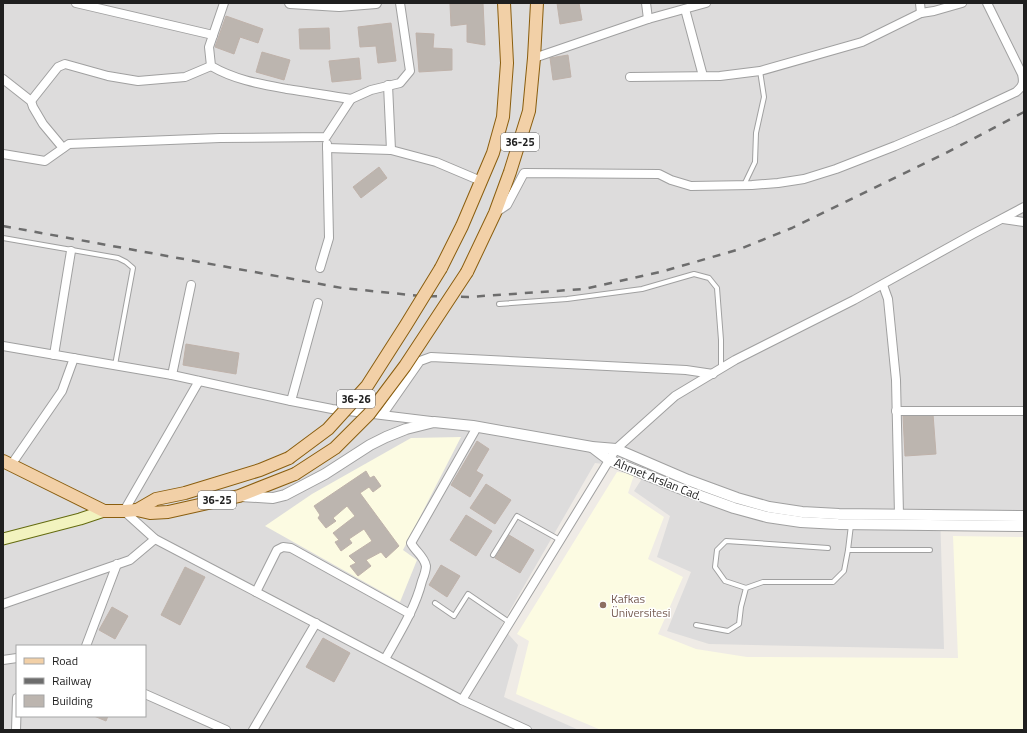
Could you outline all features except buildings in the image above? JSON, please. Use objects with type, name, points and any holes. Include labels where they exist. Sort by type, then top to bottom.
[{"type":"main road","name":"36-25","points":[[406,326],[441,268],[462,226],[492,153],[503,117],[507,63],[504,3]]},
{"type":"main road","name":"36-25","points":[[137,510],[150,513],[168,512],[239,496],[294,474],[335,448],[369,414],[405,366],[466,272],[495,213],[510,172],[529,111],[537,3]]},
{"type":"main road","name":"36-26","points":[[3,539],[80,519],[104,511],[124,512],[137,510],[156,499],[191,491],[260,470],[289,458],[328,429],[367,386],[406,326]]},
{"type":"main road","points":[[7,463],[104,511]]},
{"type":"street","points":[[76,3],[213,35]]},
{"type":"street","points":[[211,66],[209,47],[224,3]]},
{"type":"street","points":[[290,3],[339,6],[376,3]]},
{"type":"street","points":[[211,66],[225,74],[248,82],[330,96],[351,98],[371,90],[400,83],[410,71],[400,3]]},
{"type":"street","points":[[646,3],[648,20]]},
{"type":"street","points":[[534,58],[648,20],[706,3]]},
{"type":"street","points":[[920,3],[921,12]]},
{"type":"street","points":[[630,77],[720,76],[760,71],[862,42],[921,12],[934,11],[962,3]]},
{"type":"street","points":[[495,213],[507,205],[524,173],[659,174],[671,180],[691,186],[778,183],[804,179],[836,169],[954,121],[1016,92],[1022,87],[1024,81],[987,3]]},
{"type":"street","points":[[685,9],[702,76]]},
{"type":"street","points":[[31,101],[58,67],[64,64],[108,76],[138,81],[185,77],[211,66]]},
{"type":"street","points":[[3,79],[31,101],[32,106],[43,124],[63,148]]},
{"type":"street","points":[[388,85],[391,150]]},
{"type":"street","points":[[320,268],[329,238],[326,137],[351,98]]},
{"type":"street","points":[[3,154],[45,160],[69,144],[326,137]]},
{"type":"street","points":[[327,148],[391,150],[436,162],[481,181]]},
{"type":"street","points":[[462,700],[616,449],[675,396],[721,369],[883,285],[1024,207]]},
{"type":"street","points":[[1003,219],[1024,222]]},
{"type":"street","points":[[54,355],[71,251]]},
{"type":"street","points":[[172,375],[191,285]]},
{"type":"street","points":[[883,285],[888,299],[896,380],[899,515]]},
{"type":"street","points":[[291,401],[318,303]]},
{"type":"street","points":[[3,346],[172,375],[332,409],[383,414],[477,427],[592,446]]},
{"type":"street","points":[[383,414],[420,361],[431,357],[686,370],[713,374]]},
{"type":"street","points":[[7,463],[62,391],[74,358]]},
{"type":"street","points":[[199,381],[124,512],[155,540],[462,700],[527,730]]},
{"type":"street","points":[[896,411],[1024,411]]},
{"type":"street","points":[[239,496],[273,498],[284,495],[326,474],[370,445],[386,437],[406,429],[434,422]]},
{"type":"street","points":[[385,659],[410,614],[419,593],[426,566],[424,559],[411,543],[477,427]]},
{"type":"street","name":"Ahmet Arslan Cad.","points":[[592,446],[616,449],[688,480],[737,498],[769,507],[802,512],[899,515],[1024,516]]},
{"type":"street","name":"Ahmet Arslan Cad.","points":[[592,446],[609,460],[684,490],[760,516],[801,522],[850,525],[1024,526]]},
{"type":"street","points":[[3,604],[130,560],[155,540]]},
{"type":"street","points":[[256,592],[277,550],[282,547],[291,548],[410,614]]},
{"type":"street","points":[[86,645],[117,564]]},
{"type":"street","points":[[253,730],[316,623]]},
{"type":"street","points":[[3,660],[16,658]]},
{"type":"street","points":[[146,694],[226,730]]},
{"type":"street","points":[[16,717],[16,730]]},
{"type":"lane","points":[[744,185],[755,162],[756,133],[764,97],[760,71]]},
{"type":"lane","points":[[3,238],[118,258],[133,268],[115,365]]},
{"type":"lane","points":[[499,304],[567,300],[642,289],[694,274],[709,278],[717,288],[721,340],[721,369]]},
{"type":"lane","points":[[493,555],[517,516],[560,540]]},
{"type":"lane","points":[[828,548],[726,541],[716,550],[715,567],[725,581],[746,588],[763,582],[833,582],[844,571],[848,550],[850,525]]},
{"type":"lane","points":[[848,550],[930,550]]},
{"type":"lane","points":[[696,625],[728,632],[739,624],[740,607],[746,588]]},
{"type":"lane","points":[[436,603],[454,616],[468,594],[510,622]]},
{"type":"shaded area","points":[[3,3],[1024,3],[1024,514],[940,511],[944,649],[709,644],[667,631],[691,572],[657,557],[670,516],[634,491],[643,477],[619,466],[595,463],[501,626],[518,645],[504,697],[579,730],[3,730]]},
{"type":"shaded area","points":[[461,437],[403,550],[417,560],[400,602],[265,526],[312,494],[411,438]]},
{"type":"shaded area","name":"Kafkas Üniversitesi","points":[[617,472],[634,475],[628,493],[664,517],[648,559],[683,577],[658,634],[696,649],[747,657],[958,658],[953,536],[1024,537],[1024,730],[601,730],[516,694],[529,641],[517,634]]},
{"type":"railway","points":[[3,226],[342,288],[421,296],[468,297],[584,289],[664,271],[740,249],[792,228],[946,153],[1024,112]]},
{"type":"place","name":"Kafkas Üniversitesi","points":[[603,605]]}]
